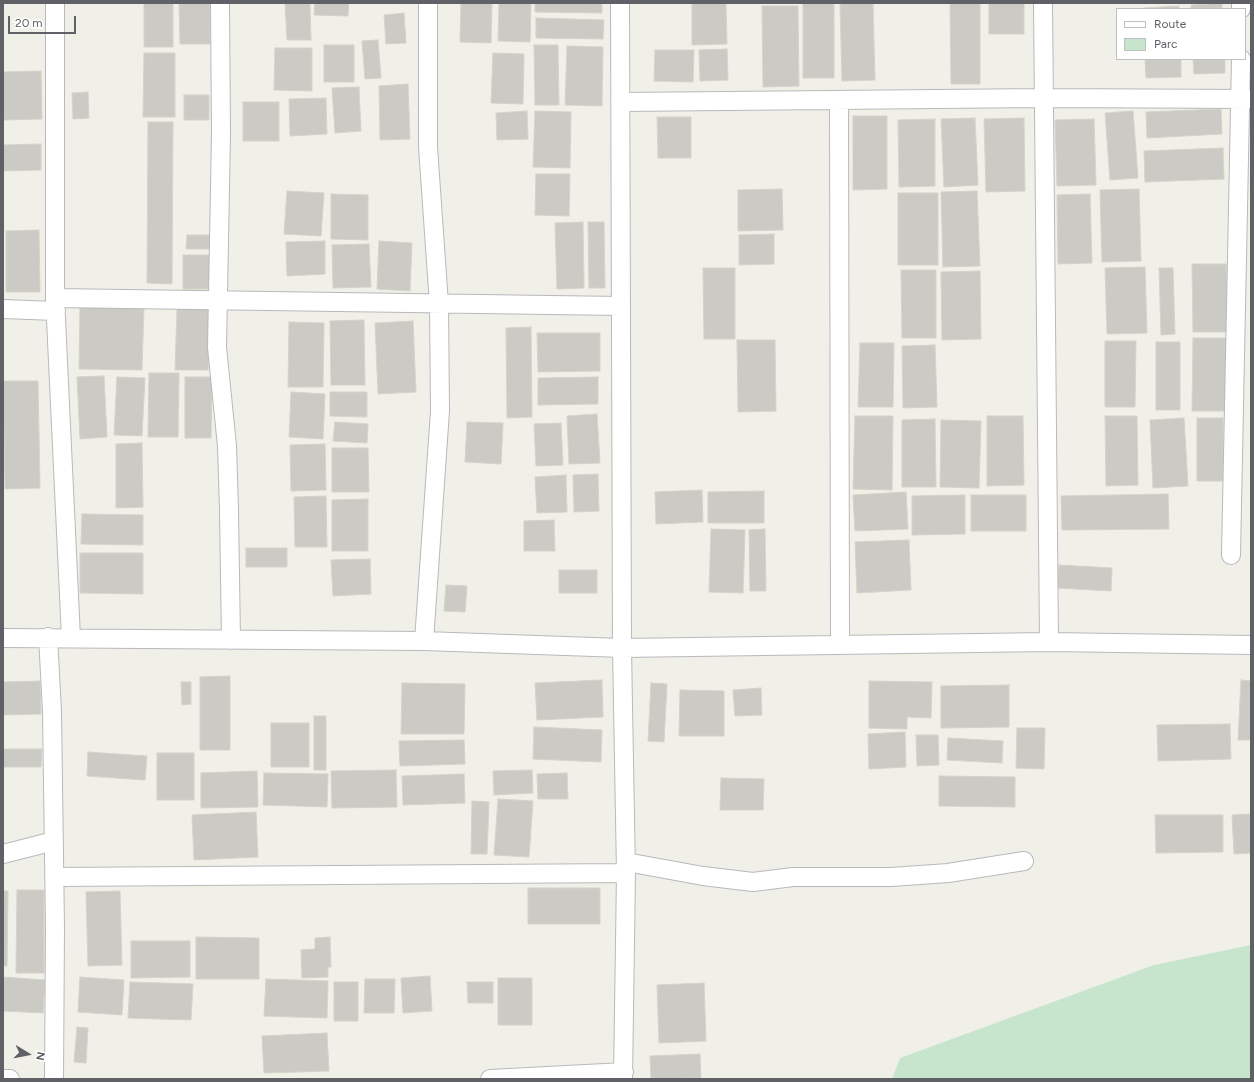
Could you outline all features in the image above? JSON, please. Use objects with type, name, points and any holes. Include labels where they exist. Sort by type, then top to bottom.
[{"type":"street","points":[[56,3],[56,305],[72,638]]},
{"type":"street","points":[[220,3],[221,134],[217,347],[227,446],[231,640]]},
{"type":"street","points":[[424,641],[440,411],[439,304],[428,147],[428,3]]},
{"type":"street","points":[[490,1079],[623,1075],[626,868],[622,648],[620,3]]},
{"type":"street","points":[[1042,3],[1049,642]]},
{"type":"street","points":[[1231,555],[1246,99],[1241,60]]},
{"type":"street","points":[[620,102],[1043,98],[1246,99]]},
{"type":"street","points":[[838,100],[840,645]]},
{"type":"street","points":[[3,309],[56,305],[217,300],[621,306]]},
{"type":"street","points":[[3,638],[424,641],[622,648],[1049,642],[1251,645]]},
{"type":"street","points":[[48,638],[52,711],[54,841],[54,1079]]},
{"type":"street","points":[[3,854],[54,841]]},
{"type":"street","points":[[54,878],[626,868],[753,882],[793,877],[891,877],[948,874],[1024,861]]},
{"type":"street","points":[[3,1079],[10,1079]]},
{"type":"green space","points":[[1251,945],[1251,1079],[892,1079],[900,1058],[1154,965]]},
{"type":"building","points":[[144,3],[173,3],[173,47],[144,47]]},
{"type":"building","points":[[179,3],[210,3],[210,44],[180,44]]},
{"type":"building","points":[[285,3],[310,3],[311,40],[287,40]]},
{"type":"building","points":[[315,3],[349,3],[348,16],[314,15]]},
{"type":"building","points":[[461,3],[492,3],[491,43],[460,42]]},
{"type":"building","points":[[499,3],[531,3],[530,42],[498,41]]},
{"type":"building","points":[[535,3],[602,3],[602,13],[535,12]]},
{"type":"building","points":[[692,3],[726,3],[727,44],[692,45]]},
{"type":"building","points":[[803,3],[834,3],[834,78],[803,78]]},
{"type":"building","points":[[840,3],[873,3],[875,80],[842,81]]},
{"type":"building","points":[[950,3],[980,3],[980,84],[951,84]]},
{"type":"building","points":[[989,3],[1024,3],[1024,34],[989,34]]},
{"type":"building","points":[[1222,3],[1222,8],[1191,8],[1191,5]]},
{"type":"building","points":[[762,6],[798,6],[799,86],[763,87]]},
{"type":"building","points":[[1179,6],[1179,8],[1144,8]]},
{"type":"building","points":[[404,13],[406,43],[386,44],[384,15]]},
{"type":"building","points":[[536,18],[604,20],[603,39],[536,38]]},
{"type":"building","points":[[378,40],[381,78],[365,79],[362,41]]},
{"type":"building","points":[[324,45],[354,45],[354,82],[324,82]]},
{"type":"building","points":[[534,45],[558,45],[559,105],[535,105]]},
{"type":"building","points":[[567,46],[603,47],[602,106],[565,105]]},
{"type":"building","points":[[275,48],[312,48],[312,91],[274,90]]},
{"type":"building","points":[[727,49],[728,80],[700,81],[699,50]]},
{"type":"building","points":[[655,50],[694,50],[693,82],[654,81]]},
{"type":"building","points":[[144,53],[175,53],[175,117],[143,117]]},
{"type":"building","points":[[493,53],[524,54],[523,104],[491,103]]},
{"type":"building","points":[[1145,60],[1181,60],[1181,77],[1146,78]]},
{"type":"building","points":[[1193,60],[1225,60],[1225,73],[1194,74]]},
{"type":"building","points":[[41,71],[42,119],[4,120],[3,72]]},
{"type":"building","points":[[408,84],[410,139],[380,140],[379,86]]},
{"type":"building","points":[[359,87],[361,131],[335,133],[332,88]]},
{"type":"building","points":[[88,92],[89,118],[73,119],[72,93]]},
{"type":"building","points":[[184,95],[209,95],[209,120],[184,120]]},
{"type":"building","points":[[326,98],[327,134],[290,136],[289,99]]},
{"type":"building","points":[[243,102],[279,102],[279,141],[243,141]]},
{"type":"building","points":[[1221,109],[1222,134],[1147,138],[1146,112]]},
{"type":"building","points":[[527,111],[528,139],[497,140],[496,113]]},
{"type":"building","points":[[535,111],[571,112],[570,168],[533,167]]},
{"type":"building","points":[[1133,111],[1138,178],[1110,180],[1105,113]]},
{"type":"building","points":[[853,116],[887,116],[887,189],[853,190]]},
{"type":"building","points":[[657,117],[691,117],[691,158],[658,158]]},
{"type":"building","points":[[975,118],[978,185],[944,187],[941,119]]},
{"type":"building","points":[[1024,118],[1025,191],[986,192],[984,119]]},
{"type":"building","points":[[935,119],[935,186],[899,187],[898,120]]},
{"type":"building","points":[[1094,119],[1096,185],[1057,186],[1055,120]]},
{"type":"building","points":[[148,122],[173,122],[172,284],[147,283]]},
{"type":"building","points":[[41,144],[41,170],[3,171],[3,145]]},
{"type":"building","points":[[1223,148],[1224,179],[1145,182],[1144,151]]},
{"type":"building","points":[[536,174],[570,174],[569,216],[535,215]]},
{"type":"building","points":[[782,189],[783,230],[738,231],[738,190]]},
{"type":"building","points":[[1139,189],[1141,261],[1102,262],[1100,190]]},
{"type":"building","points":[[287,191],[324,193],[321,236],[284,234]]},
{"type":"building","points":[[977,191],[980,266],[943,267],[941,192]]},
{"type":"building","points":[[898,193],[938,193],[938,265],[898,265]]},
{"type":"building","points":[[331,194],[368,195],[368,240],[331,239]]},
{"type":"building","points":[[1090,194],[1092,263],[1058,264],[1057,195]]},
{"type":"building","points":[[583,222],[584,288],[557,289],[555,223]]},
{"type":"building","points":[[588,222],[604,222],[605,288],[589,288]]},
{"type":"building","points":[[39,230],[40,292],[6,292],[6,231]]},
{"type":"building","points":[[774,234],[774,264],[739,265],[739,235]]},
{"type":"building","points":[[187,235],[212,235],[212,249],[186,249]]},
{"type":"building","points":[[325,241],[325,274],[287,276],[286,242]]},
{"type":"building","points":[[379,241],[412,243],[410,291],[377,289]]},
{"type":"building","points":[[369,244],[371,287],[333,288],[332,245]]},
{"type":"building","points":[[183,255],[211,255],[211,289],[183,289]]},
{"type":"building","points":[[1192,264],[1226,264],[1228,332],[1193,332]]},
{"type":"building","points":[[1145,267],[1147,333],[1107,334],[1105,268]]},
{"type":"building","points":[[703,268],[735,268],[735,339],[704,339]]},
{"type":"building","points":[[1159,268],[1173,268],[1175,334],[1161,335]]},
{"type":"building","points":[[901,270],[936,270],[936,338],[902,338]]},
{"type":"building","points":[[980,271],[981,339],[942,340],[941,272]]},
{"type":"building","points":[[80,305],[144,306],[142,370],[79,369]]},
{"type":"building","points":[[177,309],[210,310],[208,370],[175,370]]},
{"type":"building","points":[[364,320],[365,385],[331,385],[330,321]]},
{"type":"building","points":[[413,321],[416,392],[378,394],[375,323]]},
{"type":"building","points":[[289,322],[324,323],[323,387],[288,387]]},
{"type":"building","points":[[531,327],[532,417],[507,418],[506,328]]},
{"type":"building","points":[[537,333],[600,333],[600,371],[538,372]]},
{"type":"building","points":[[1193,338],[1227,338],[1227,411],[1192,411]]},
{"type":"building","points":[[737,340],[775,340],[776,411],[738,412]]},
{"type":"building","points":[[1105,341],[1136,341],[1135,407],[1105,407]]},
{"type":"building","points":[[1156,342],[1180,342],[1180,410],[1156,410]]},
{"type":"building","points":[[860,343],[894,343],[893,407],[858,407]]},
{"type":"building","points":[[935,345],[937,407],[903,408],[902,346]]},
{"type":"building","points":[[149,373],[179,373],[178,437],[148,437]]},
{"type":"building","points":[[104,376],[107,437],[80,439],[77,377]]},
{"type":"building","points":[[117,377],[145,378],[142,436],[114,435]]},
{"type":"building","points":[[185,377],[212,377],[211,438],[185,438]]},
{"type":"building","points":[[598,377],[598,404],[538,405],[538,378]]},
{"type":"building","points":[[3,381],[38,381],[40,488],[5,489]]},
{"type":"building","points":[[291,392],[325,394],[323,439],[289,437]]},
{"type":"building","points":[[330,392],[367,392],[367,417],[330,416]]},
{"type":"building","points":[[597,414],[600,463],[569,464],[567,416]]},
{"type":"building","points":[[855,416],[893,416],[892,490],[853,489]]},
{"type":"building","points":[[987,416],[1023,416],[1024,485],[987,486]]},
{"type":"building","points":[[1105,416],[1137,416],[1138,485],[1106,486]]},
{"type":"building","points":[[1184,418],[1188,486],[1153,488],[1150,420]]},
{"type":"building","points":[[1197,418],[1223,418],[1223,481],[1197,481]]},
{"type":"building","points":[[935,419],[936,487],[902,487],[902,420]]},
{"type":"building","points":[[941,420],[981,421],[979,488],[940,487]]},
{"type":"building","points":[[335,422],[368,424],[367,443],[333,441]]},
{"type":"building","points":[[467,422],[503,423],[501,464],[465,462]]},
{"type":"building","points":[[561,423],[563,465],[536,466],[534,424]]},
{"type":"building","points":[[142,443],[143,507],[116,508],[116,444]]},
{"type":"building","points":[[325,444],[326,490],[291,491],[290,445]]},
{"type":"building","points":[[332,448],[368,448],[369,492],[332,492]]},
{"type":"building","points":[[598,474],[599,511],[574,512],[573,475]]},
{"type":"building","points":[[566,475],[567,512],[537,513],[535,477]]},
{"type":"building","points":[[702,490],[703,522],[656,524],[655,492]]},
{"type":"building","points":[[764,491],[764,523],[708,523],[708,492]]},
{"type":"building","points":[[906,492],[908,529],[855,531],[853,495]]},
{"type":"building","points":[[1168,494],[1169,529],[1062,530],[1061,496]]},
{"type":"building","points":[[965,495],[965,534],[912,535],[912,496]]},
{"type":"building","points":[[971,495],[1026,495],[1026,531],[971,531]]},
{"type":"building","points":[[326,496],[327,547],[295,547],[294,497]]},
{"type":"building","points":[[368,499],[368,551],[332,551],[332,500]]},
{"type":"building","points":[[82,514],[143,515],[143,545],[81,544]]},
{"type":"building","points":[[554,520],[555,551],[524,551],[524,521]]},
{"type":"building","points":[[711,529],[745,530],[743,593],[709,592]]},
{"type":"building","points":[[765,529],[766,591],[750,591],[749,530]]},
{"type":"building","points":[[909,540],[911,590],[857,593],[855,542]]},
{"type":"building","points":[[246,548],[287,548],[287,567],[246,567]]},
{"type":"building","points":[[80,553],[143,553],[143,594],[80,593]]},
{"type":"building","points":[[370,559],[371,594],[333,596],[331,560]]},
{"type":"building","points":[[1059,565],[1112,568],[1111,591],[1057,588]]},
{"type":"building","points":[[559,570],[597,570],[597,593],[559,593]]},
{"type":"building","points":[[446,585],[467,586],[465,612],[444,611]]},
{"type":"building","points":[[230,676],[230,750],[200,750],[200,677]]},
{"type":"building","points":[[602,680],[603,717],[537,720],[535,683]]},
{"type":"building","points":[[1241,680],[1251,681],[1251,740],[1238,740]]},
{"type":"building","points":[[40,681],[41,714],[3,715],[3,682]]},
{"type":"building","points":[[869,681],[932,682],[931,718],[907,717],[907,729],[869,728]]},
{"type":"building","points":[[181,682],[191,682],[191,704],[182,705]]},
{"type":"building","points":[[402,683],[465,684],[464,734],[401,734]]},
{"type":"building","points":[[651,683],[667,684],[664,742],[648,741]]},
{"type":"building","points":[[1009,685],[1009,727],[941,728],[941,686]]},
{"type":"building","points":[[761,688],[762,715],[735,716],[733,690]]},
{"type":"building","points":[[680,690],[724,691],[724,736],[679,736]]},
{"type":"building","points":[[314,716],[326,716],[326,770],[314,770]]},
{"type":"building","points":[[271,723],[309,723],[309,767],[271,767]]},
{"type":"building","points":[[1230,724],[1231,759],[1158,761],[1157,725]]},
{"type":"building","points":[[534,727],[602,730],[601,762],[533,759]]},
{"type":"building","points":[[1017,728],[1045,728],[1044,769],[1016,768]]},
{"type":"building","points":[[905,732],[906,767],[869,769],[868,734]]},
{"type":"building","points":[[916,735],[938,735],[939,765],[917,766]]},
{"type":"building","points":[[948,738],[1003,741],[1002,763],[947,760]]},
{"type":"building","points":[[464,740],[465,764],[400,766],[399,741]]},
{"type":"building","points":[[3,749],[42,749],[41,767],[3,767]]},
{"type":"building","points":[[88,752],[147,756],[145,780],[87,776]]},
{"type":"building","points":[[157,753],[194,753],[194,800],[157,800]]},
{"type":"building","points":[[396,770],[397,807],[332,808],[331,771]]},
{"type":"building","points":[[532,770],[533,793],[494,795],[493,771]]},
{"type":"building","points":[[257,771],[258,807],[201,808],[201,773]]},
{"type":"building","points":[[264,773],[328,774],[327,807],[263,805]]},
{"type":"building","points":[[567,773],[568,799],[538,799],[537,774]]},
{"type":"building","points":[[464,774],[465,803],[403,805],[402,776]]},
{"type":"building","points":[[939,776],[1015,777],[1015,807],[939,806]]},
{"type":"building","points":[[721,778],[764,779],[763,810],[720,810]]},
{"type":"building","points":[[498,799],[533,801],[529,857],[494,855]]},
{"type":"building","points":[[472,801],[489,802],[487,854],[471,854]]},
{"type":"building","points":[[256,812],[258,857],[194,860],[192,815]]},
{"type":"building","points":[[1251,814],[1251,853],[1234,854],[1232,815]]},
{"type":"building","points":[[1155,815],[1223,815],[1223,852],[1156,853]]},
{"type":"building","points":[[528,888],[600,888],[600,924],[528,924]]},
{"type":"building","points":[[17,890],[44,890],[44,973],[16,973]]},
{"type":"building","points":[[3,891],[8,891],[7,966],[3,966]]},
{"type":"building","points":[[120,891],[122,965],[88,966],[86,892]]},
{"type":"building","points":[[196,937],[259,938],[259,979],[196,979]]},
{"type":"building","points":[[330,937],[331,967],[328,967],[328,977],[302,978],[301,950],[315,949],[315,938]]},
{"type":"building","points":[[131,941],[190,941],[190,977],[131,978]]},
{"type":"building","points":[[430,976],[432,1011],[403,1013],[401,978]]},
{"type":"building","points":[[3,977],[45,980],[43,1013],[3,1011]]},
{"type":"building","points":[[80,977],[124,980],[122,1015],[78,1012]]},
{"type":"building","points":[[498,978],[532,978],[532,1025],[498,1025]]},
{"type":"building","points":[[266,979],[328,981],[327,1018],[264,1016]]},
{"type":"building","points":[[365,979],[395,979],[394,1013],[364,1013]]},
{"type":"building","points":[[130,982],[193,984],[191,1020],[128,1018]]},
{"type":"building","points":[[334,982],[358,982],[358,1021],[334,1021]]},
{"type":"building","points":[[467,982],[493,982],[493,1003],[468,1003]]},
{"type":"building","points":[[704,983],[706,1041],[659,1043],[657,985]]},
{"type":"building","points":[[77,1027],[88,1028],[86,1063],[74,1062]]},
{"type":"building","points":[[327,1033],[329,1071],[264,1073],[262,1036]]},
{"type":"building","points":[[700,1054],[701,1078],[651,1079],[650,1056]]}]
